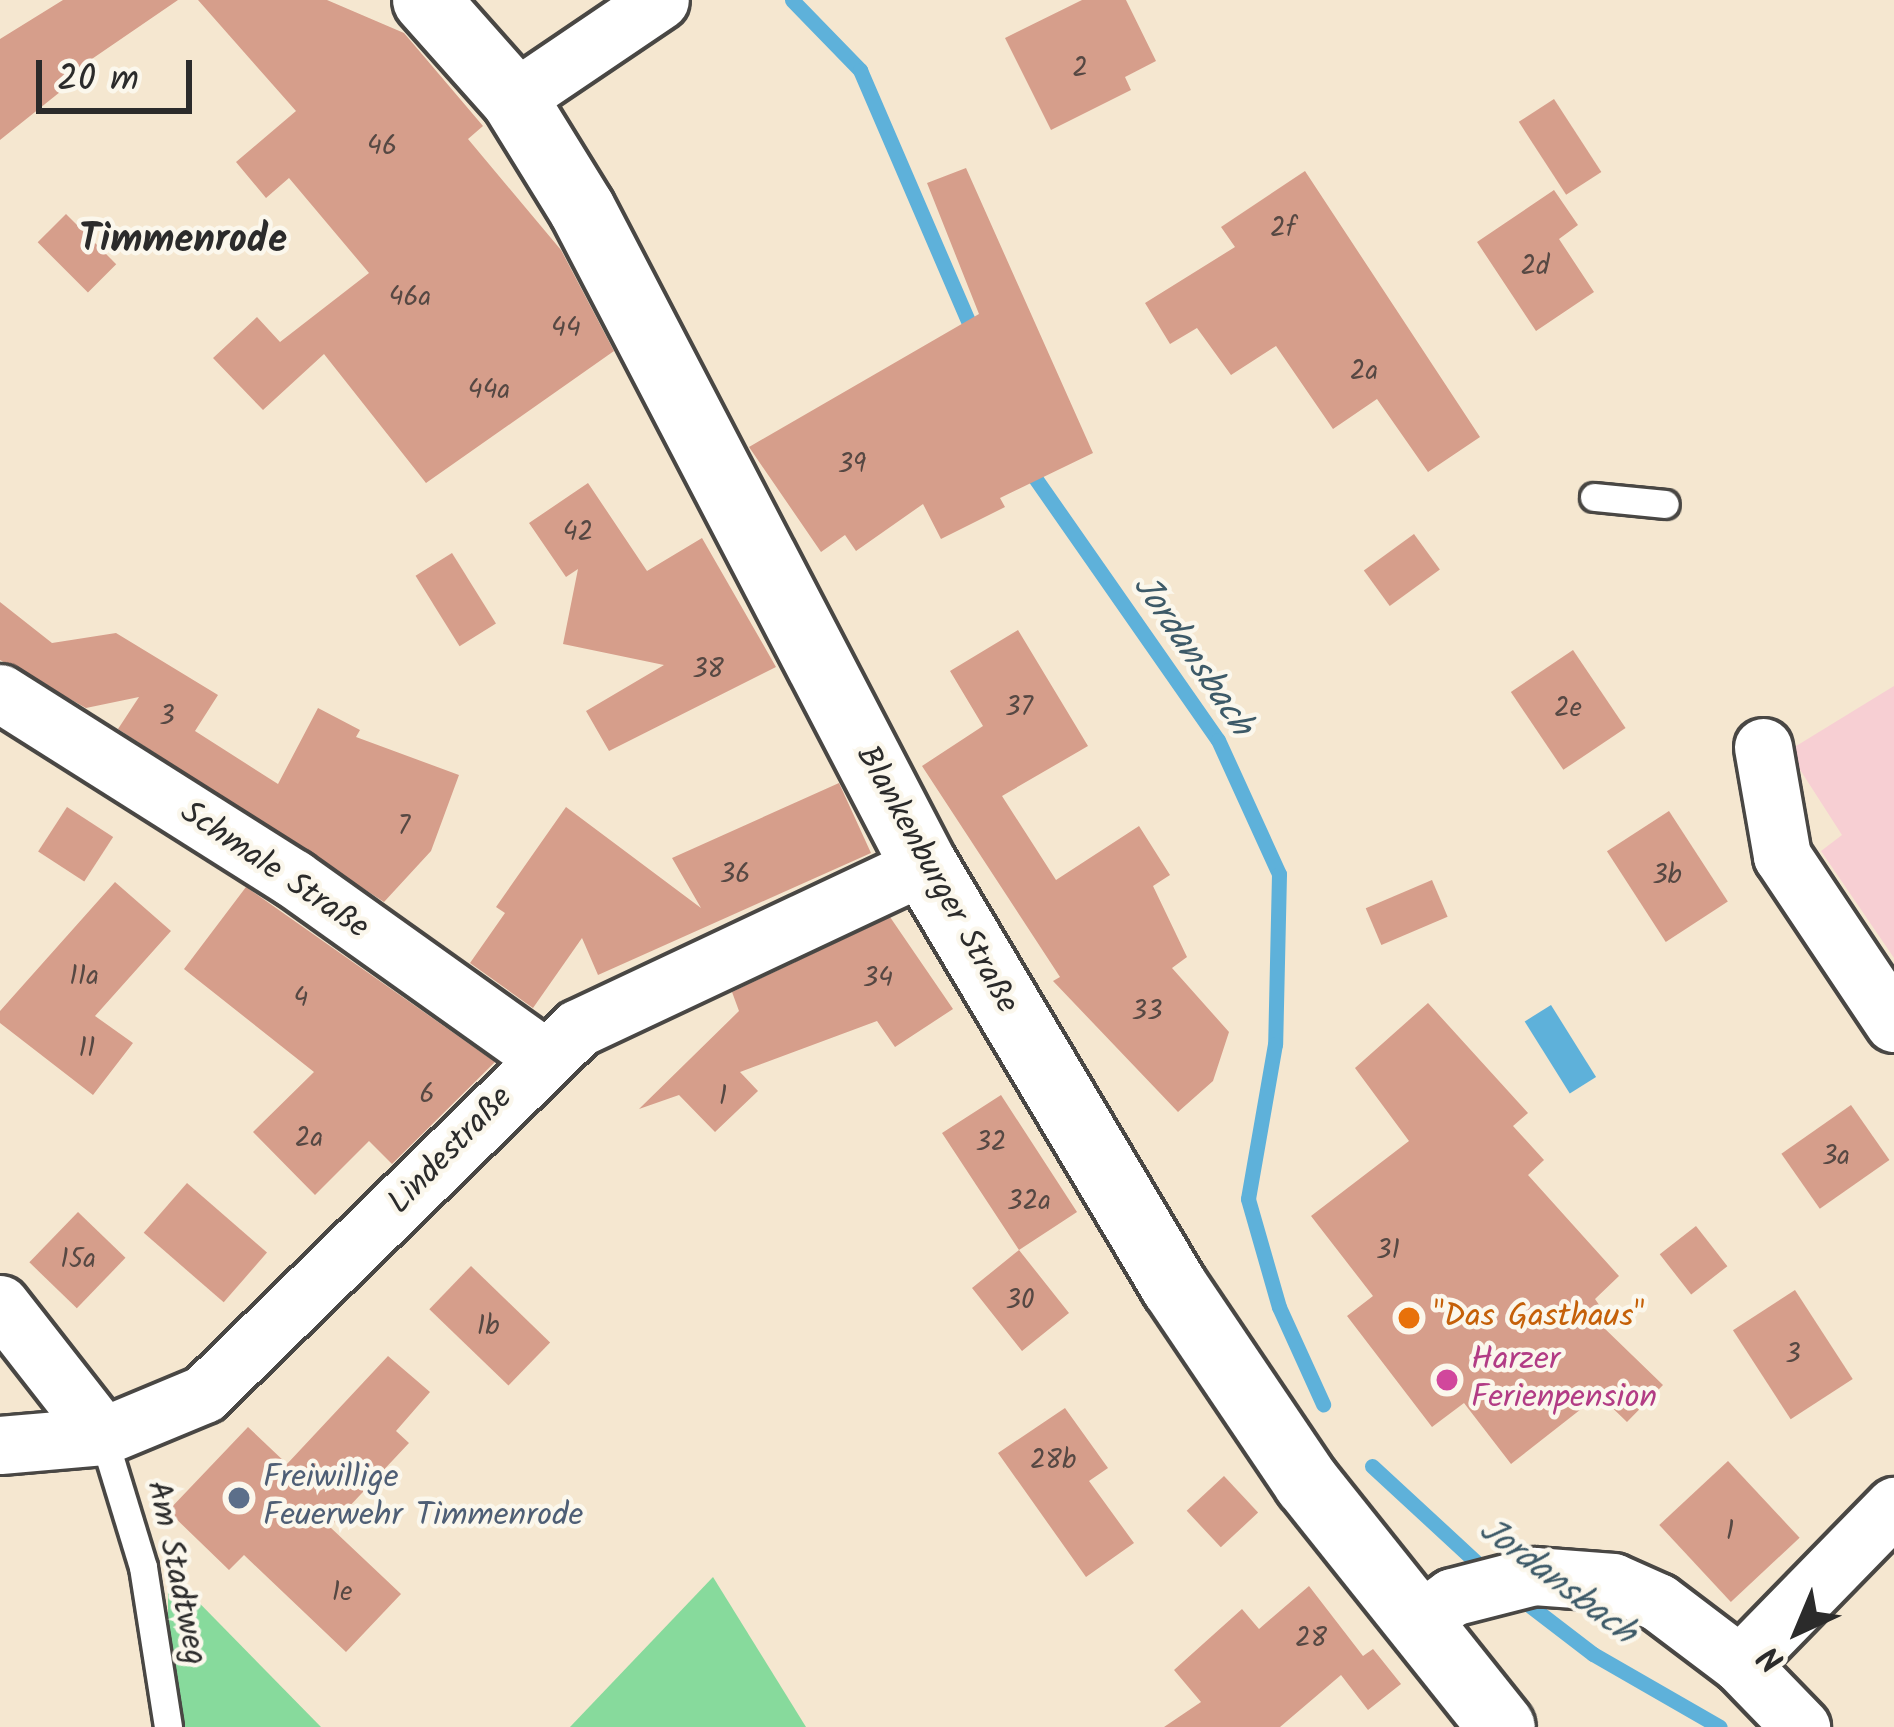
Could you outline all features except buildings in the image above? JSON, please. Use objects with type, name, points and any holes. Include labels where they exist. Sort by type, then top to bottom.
[{"type":"main road","name":"Blankenburger Straße","points":[[426,0],[514,99],[582,209],[925,865],[1174,1286],[1307,1483],[1434,1610],[1502,1727]]},
{"type":"street","points":[[514,99],[660,0]]},
{"type":"street","name":"Schmale Straße","points":[[0,693],[293,878],[543,1056]]},
{"type":"street","points":[[1762,747],[1782,856],[1894,1023]]},
{"type":"street","name":"Lindestraße","points":[[0,1445],[103,1436],[175,1412],[238,1367],[543,1056],[622,1003],[925,865]]},
{"type":"street","points":[[0,1304],[103,1436]]},
{"type":"street","points":[[1740,1664],[1894,1506]]},
{"type":"street","points":[[1434,1610],[1534,1576],[1613,1582],[1658,1602],[1740,1664],[1801,1727]]},
{"type":"lane","points":[[1594,497],[1665,504]]},
{"type":"lane","name":"Am Stadtweg","points":[[103,1436],[143,1567],[169,1727]]},
{"type":"shaded area","points":[[1894,686],[1894,958],[1821,851],[1842,835],[1788,751]]},
{"type":"green space","points":[[168,1571],[321,1727],[185,1727],[168,1634]]},
{"type":"green space","points":[[713,1577],[806,1727],[570,1727]]},
{"type":"water","points":[[1551,1005],[1596,1077],[1570,1094],[1525,1021]]},
{"type":"waterway","name":"Jordansbach","points":[[792,0],[860,70],[975,337]]},
{"type":"waterway","name":"Jordansbach","points":[[1026,465],[1218,740],[1279,874],[1275,1044],[1248,1199],[1279,1307],[1323,1404]]},
{"type":"waterway","name":"Jordansbach","points":[[1372,1466],[1488,1573]]},
{"type":"waterway","name":"Jordansbach","points":[[1516,1595],[1593,1654],[1720,1727]]},
{"type":"place","name":"\"Das Gasthaus\"","points":[[1409,1318]]},
{"type":"place","name":"Harzer Ferienpension","points":[[1447,1380]]},
{"type":"place","name":"Freiwillige Feuerwehr Timmenrode","points":[[239,1498]]},
{"type":"district","name":"Timmenrode","points":[[183,241]]}]
